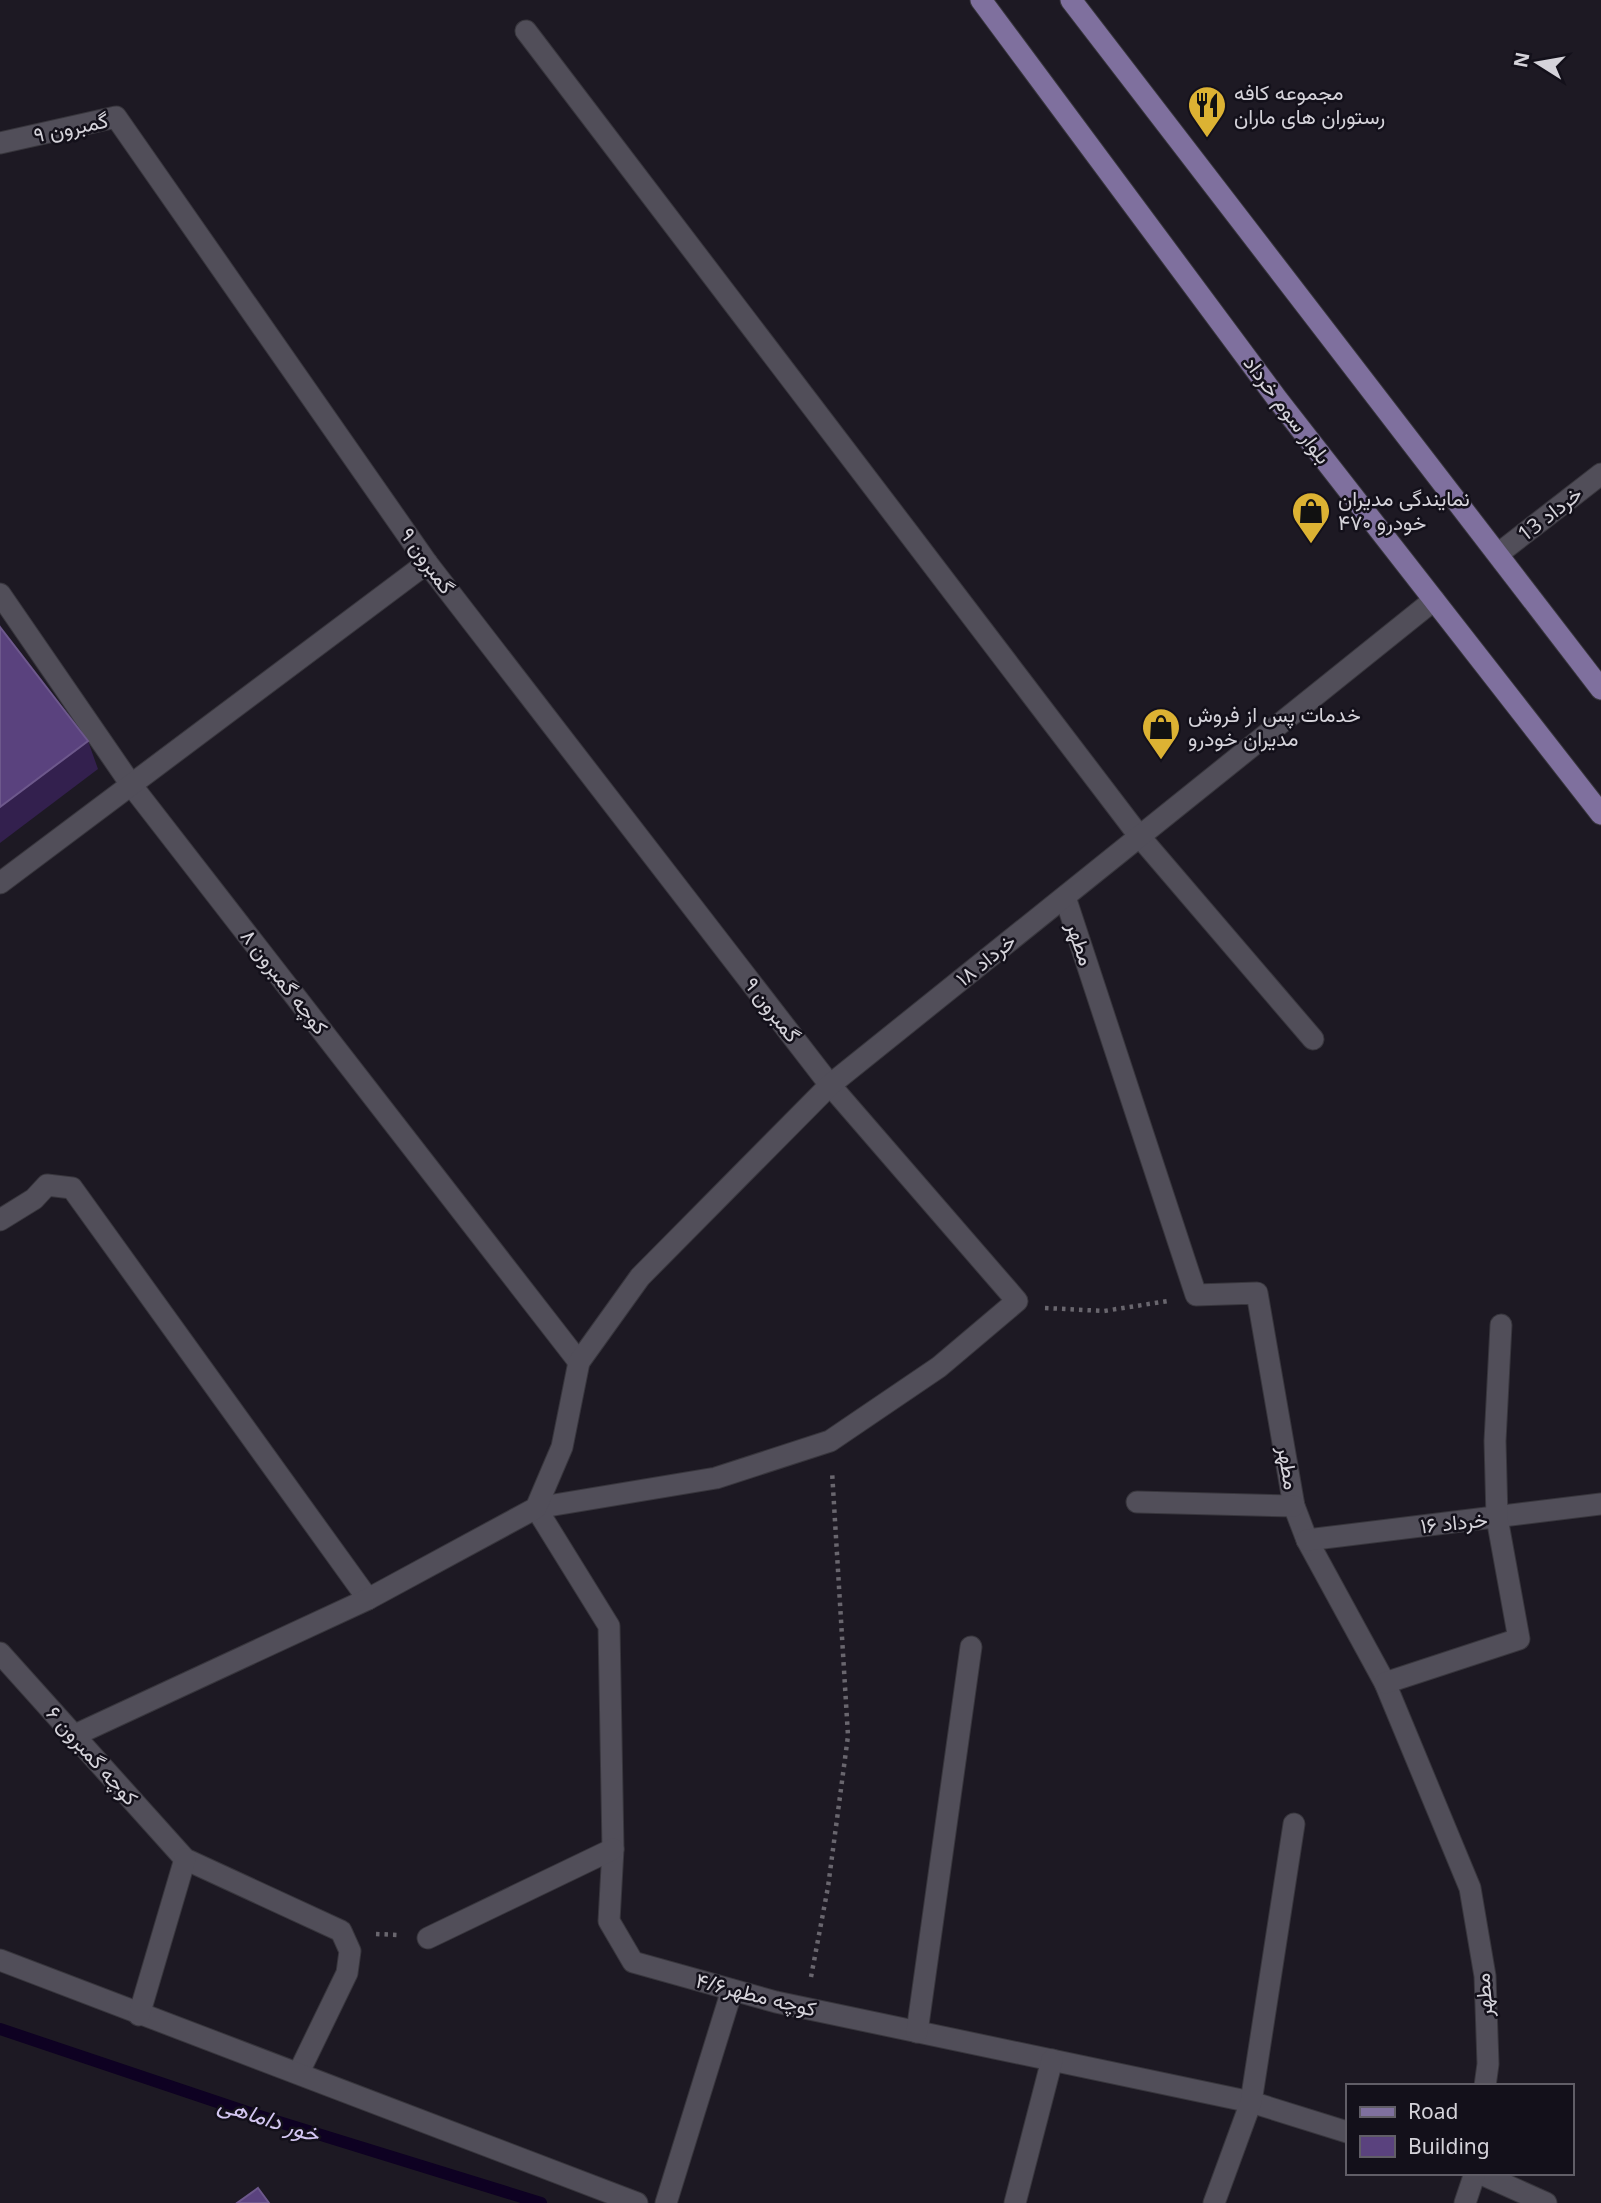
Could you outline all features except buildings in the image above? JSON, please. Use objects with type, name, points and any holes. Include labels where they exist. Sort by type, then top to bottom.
[{"type":"main road","name":"بلوار سوم خرداد","points":[[981,0],[1278,400],[1601,814]]},
{"type":"main road","points":[[1071,0],[1601,689]]},
{"type":"street","points":[[526,31],[1140,837],[1313,1039]]},
{"type":"street","name":"گمبرون ۹","points":[[0,143],[116,117],[427,563],[830,1085],[1017,1301]]},
{"type":"street","name":"خرداد 13","points":[[1498,554],[1601,474]]},
{"type":"street","points":[[0,883],[427,563]]},
{"type":"street","name":"کوچه گمبرون ۸","points":[[0,594],[132,786],[579,1362]]},
{"type":"street","name":"خرداد ۱۸","points":[[579,1362],[640,1278],[830,1085],[1434,600]]},
{"type":"street","name":"مطهر","points":[[1065,897],[1196,1295],[1257,1293],[1294,1506],[1307,1540],[1385,1683],[1470,1888],[1485,1976],[1488,2064],[1485,2084]]},
{"type":"street","points":[[0,1220],[34,1199],[47,1185],[72,1188],[368,1599]]},
{"type":"street","points":[[73,1736],[368,1599],[536,1508],[716,1478],[830,1441],[939,1367],[1017,1301]]},
{"type":"street","points":[[1385,1683],[1519,1639],[1497,1518],[1495,1441],[1502,1325]]},
{"type":"street","points":[[536,1508],[562,1447],[579,1362]]},
{"type":"street","points":[[1138,1502],[1294,1506]]},
{"type":"street","name":"خرداد ۱۶","points":[[1307,1540],[1601,1504]]},
{"type":"street","name":"کوچه مطهر۴/۶","points":[[536,1508],[609,1626],[613,1849],[609,1921],[633,1962],[804,2008],[1251,2102],[1346,2132]]},
{"type":"street","points":[[917,2032],[971,1647]]},
{"type":"street","name":"کوچه گمبرون ۶","points":[[0,1654],[185,1859]]},
{"type":"street","points":[[1214,2203],[1251,2102],[1294,1824]]},
{"type":"street","points":[[428,1938],[613,1849]]},
{"type":"street","points":[[139,2015],[185,1859],[341,1931],[350,1951],[347,1973],[299,2072]]},
{"type":"street","points":[[0,1960],[636,2203]]},
{"type":"street","points":[[666,2203],[732,1990]]},
{"type":"street","points":[[1015,2203],[1052,2060]]},
{"type":"street","points":[[1465,2203],[1476,2175]]},
{"type":"street","points":[[1482,2175],[1546,2203]]},
{"type":"path","points":[[1017,1301],[1040,1308],[1104,1311],[1133,1309],[1196,1295]]},
{"type":"path","points":[[804,2008],[828,1887],[848,1736],[830,1441]]},
{"type":"path","points":[[341,1931],[428,1938]]},
{"type":"waterway","name":"خور داماهی","points":[[0,2029],[247,2112],[541,2203]]},
{"type":"place","name":"مجموعه کافه رستوران های ماران","points":[[1207,139]]},
{"type":"place","name":"نمایندگی مدیران خودرو ۴۷۰","points":[[1311,545]]},
{"type":"place","name":"خدمات پس از فروش مدیران خودرو","points":[[1161,761]]}]
